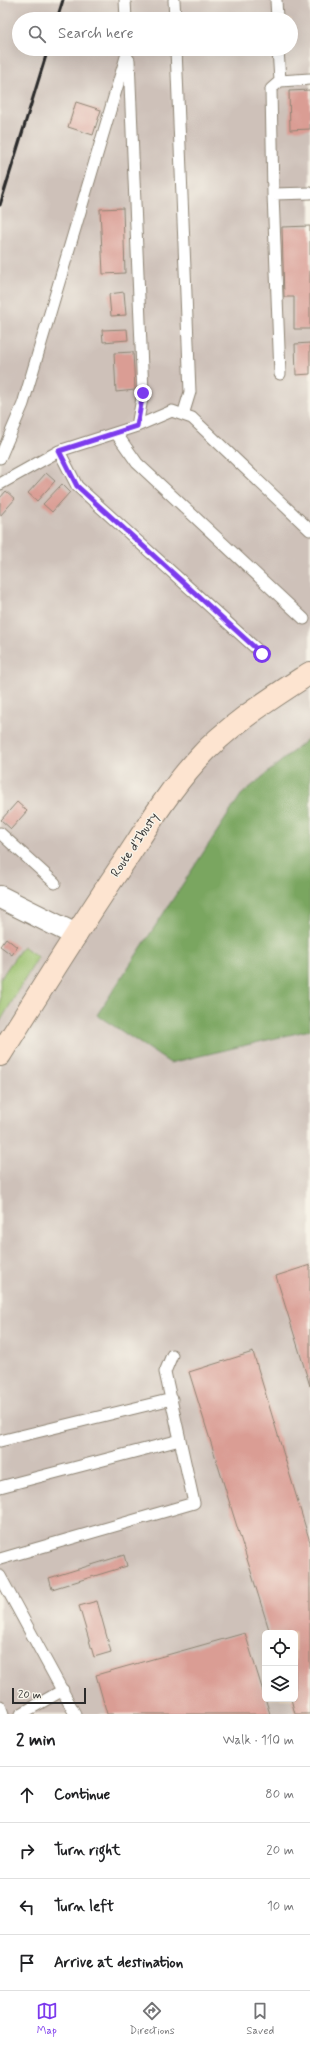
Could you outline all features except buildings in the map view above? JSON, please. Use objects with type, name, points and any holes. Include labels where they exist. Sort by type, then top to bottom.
[{"type":"street","name":"Route d'Ibusty","points":[[0,1055],[76,935],[165,800],[196,761],[227,732],[263,704],[310,672]]},
{"type":"street","points":[[0,897],[76,935]]},
{"type":"lane","points":[[125,0],[126,12]]},
{"type":"lane","points":[[174,0],[174,12]]},
{"type":"lane","points":[[276,0],[277,12]]},
{"type":"lane","points":[[0,458],[23,404],[126,56]]},
{"type":"lane","points":[[128,56],[143,393],[137,426]]},
{"type":"lane","points":[[176,56],[190,392],[183,415]]},
{"type":"lane","points":[[278,56],[280,80]]},
{"type":"lane","points":[[280,374],[273,194],[271,89],[280,80],[310,79]]},
{"type":"lane","points":[[273,194],[310,193]]},
{"type":"lane","points":[[0,484],[59,451],[137,426],[172,411],[192,418],[310,530]]},
{"type":"lane","points":[[116,433],[137,463],[304,619]]},
{"type":"lane","points":[[59,451],[77,486],[262,654]]},
{"type":"lane","points":[[0,833],[55,883]]},
{"type":"lane","points":[[0,1559],[194,1503],[166,1372],[172,1355]]},
{"type":"lane","points":[[0,1441],[172,1399]]},
{"type":"lane","points":[[0,1487],[180,1440]]},
{"type":"lane","points":[[0,1576],[75,1714]]},
{"type":"lane","points":[[20,1714],[63,1690]]},
{"type":"lane","points":[[0,1706],[3,1714]]},
{"type":"shaded area","points":[[0,0],[310,0],[310,1714],[0,1714]]},
{"type":"green space","points":[[310,737],[310,1030],[170,1063],[97,1015],[241,795]]},
{"type":"green space","points":[[23,946],[38,957],[0,1022],[0,979]]},
{"type":"railway","points":[[59,12],[63,0]]},
{"type":"railway","points":[[0,205],[46,56]]},
{"type":"route","points":[[143,393],[137,426],[59,451],[77,486],[262,654]]}]
